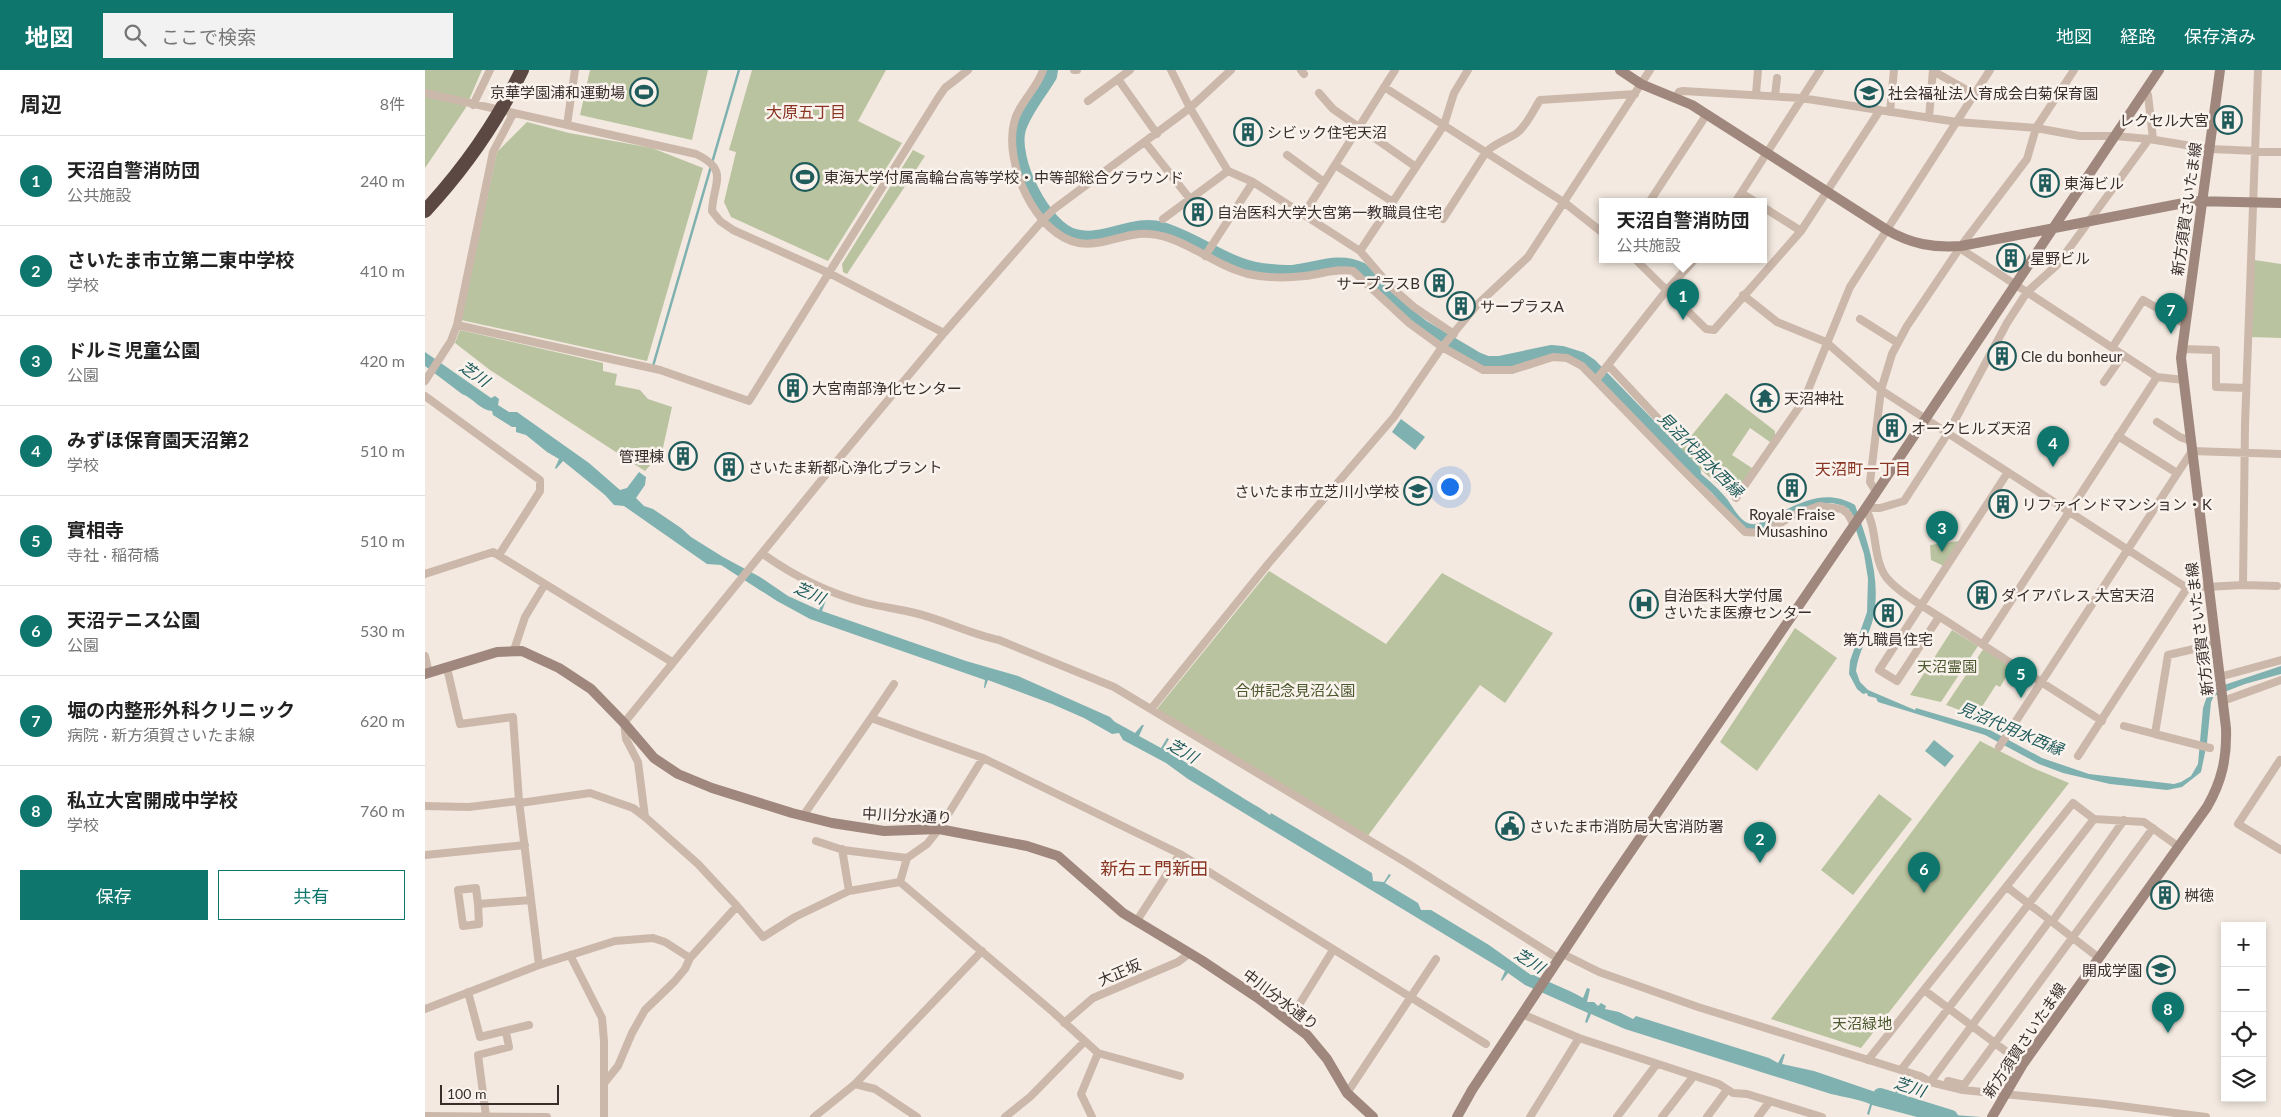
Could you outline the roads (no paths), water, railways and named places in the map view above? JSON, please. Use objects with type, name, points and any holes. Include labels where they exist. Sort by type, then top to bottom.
[{"type":"highway","points":[[425,199],[485,120],[513,70]]},
{"type":"highway","points":[[425,212],[487,134],[522,70]]},
{"type":"highway","points":[[441,194],[463,176],[483,149],[510,107],[530,70]]},
{"type":"street","points":[[473,105],[490,70]]},
{"type":"street","points":[[567,125],[575,70]]},
{"type":"street","points":[[457,325],[660,370],[749,401],[938,98],[945,88],[968,70]]},
{"type":"street","points":[[1043,70],[1015,118],[1013,149],[1020,182],[1042,221],[1058,233],[1079,243],[1091,243],[1148,233],[1162,235],[1248,274],[1279,277],[1305,276],[1342,269],[1353,271],[1396,313],[1442,347],[1483,370],[1506,371],[1553,357],[1567,358],[1582,366],[1745,532],[1763,533],[1797,514],[1819,506],[1842,509],[1848,514],[1853,526]]},
{"type":"street","points":[[1088,101],[1130,70]]},
{"type":"street","points":[[1171,70],[1190,108],[1229,171],[1253,182],[1360,251],[1390,286],[1414,307],[1453,334]]},
{"type":"street","points":[[645,817],[638,762],[626,739],[624,723],[672,662],[944,333],[1042,221],[1054,209],[1190,108],[1231,70]]},
{"type":"street","points":[[1360,251],[1444,126],[1453,93],[1468,70]]},
{"type":"street","points":[[1620,70],[1641,84],[1707,114],[1887,230],[1909,241],[1921,244],[1946,247],[1961,246],[2090,220],[2203,201],[2281,203]]},
{"type":"street","points":[[1151,709],[1268,564],[1394,417],[1442,347],[1477,305],[1529,257],[1650,70]]},
{"type":"street","points":[[1755,94],[1758,70]]},
{"type":"street","points":[[1738,198],[1820,70]]},
{"type":"street","points":[[1891,112],[1894,70]]},
{"type":"street","points":[[1737,498],[1804,400],[1850,287],[1989,70]]},
{"type":"street","points":[[1876,492],[1870,482],[1881,390],[1885,373],[1898,343],[1911,320],[1961,246],[2027,159],[2036,128],[2074,70]]},
{"type":"street","points":[[1457,1117],[1524,1011],[1864,510],[2159,70]]},
{"type":"street","name":"新方須賀さいたま線","points":[[1992,1117],[2001,1098],[2023,1064],[2207,807],[2222,776],[2227,745],[2184,380],[2182,349],[2220,70]]},
{"type":"street","points":[[2243,586],[2246,388],[2258,70]]},
{"type":"street","points":[[1304,214],[1393,71]]},
{"type":"street","points":[[1929,118],[1933,71],[1974,94]]},
{"type":"street","points":[[1775,96],[1777,78]]},
{"type":"street","points":[[1117,79],[1157,134]]},
{"type":"street","points":[[1384,87],[1565,203],[1599,230]]},
{"type":"street","points":[[1675,98],[1679,92],[1683,91],[1801,98],[1957,122],[2036,128],[2080,136],[2115,136],[2151,139],[2210,149],[2281,152]]},
{"type":"street","points":[[1864,510],[1880,508],[1904,501],[1948,433],[2007,323],[2027,292],[2057,266],[2151,139],[2149,95],[2145,91]]},
{"type":"street","points":[[425,93],[696,154],[707,159],[717,172],[718,182],[712,211],[720,221],[733,230],[829,273],[944,333]]},
{"type":"street","points":[[1319,93],[1333,110],[1417,167]]},
{"type":"street","points":[[1443,219],[1486,152],[1492,146],[1517,133],[1527,122],[1540,100],[1635,94]]},
{"type":"street","points":[[1639,263],[1706,329],[1714,330],[1801,231],[1880,110]]},
{"type":"street","points":[[425,381],[447,347],[457,325],[493,152],[513,114]]},
{"type":"street","points":[[1652,198],[1707,114]]},
{"type":"street","points":[[1145,142],[1190,199]]},
{"type":"street","points":[[1287,155],[1324,182]]},
{"type":"street","points":[[1335,164],[1393,202]]},
{"type":"street","points":[[1163,218],[1229,171]]},
{"type":"street","points":[[1205,256],[1253,182]]},
{"type":"street","points":[[1741,193],[1749,198]]},
{"type":"street","points":[[1767,210],[1801,231]]},
{"type":"street","points":[[1961,246],[1963,251],[2157,377],[2184,380]]},
{"type":"street","points":[[1595,380],[1666,291],[1691,263]]},
{"type":"street","points":[[1743,295],[1777,322],[1826,342],[1881,390],[2187,588],[2277,586]]},
{"type":"street","points":[[2112,348],[2143,300],[2185,324]]},
{"type":"street","points":[[1860,319],[1898,343]]},
{"type":"street","points":[[2182,349],[2215,350],[2216,387],[2246,388]]},
{"type":"street","points":[[2104,382],[2123,354]]},
{"type":"street","points":[[1608,366],[1680,442]]},
{"type":"street","points":[[1983,644],[2157,377]]},
{"type":"street","points":[[425,396],[540,480],[540,491],[499,556]]},
{"type":"street","points":[[2157,422],[2192,446],[2245,453],[2281,454]]},
{"type":"street","points":[[2119,436],[2177,473]]},
{"type":"street","points":[[1999,747],[2128,550],[2192,446]]},
{"type":"street","points":[[1939,616],[1897,681],[1879,670],[2008,472]]},
{"type":"street","points":[[1864,510],[1871,517],[1875,544],[1885,576],[1922,606],[2102,721]]},
{"type":"street","points":[[425,574],[493,552],[672,662]]},
{"type":"street","points":[[762,555],[815,586],[865,603],[916,613],[980,636],[999,640],[1114,687],[1407,863],[1559,959],[1698,1007],[1868,1060],[1920,1076],[1964,1085],[2153,828]]},
{"type":"street","points":[[514,650],[525,617],[545,584]]},
{"type":"street","points":[[2078,756],[2187,588]]},
{"type":"street","points":[[2155,734],[2168,654],[2215,644]]},
{"type":"street","name":"中川分水通り","points":[[427,674],[497,652],[514,650],[531,653],[579,680],[602,699],[654,758],[678,774],[712,788],[803,816],[884,831],[939,829],[1018,844],[1057,856],[1102,897],[1136,922],[1190,953],[1307,1035],[1317,1046],[1347,1093],[1373,1117]]},
{"type":"street","points":[[425,656],[427,674]]},
{"type":"street","points":[[2219,679],[2281,660]]},
{"type":"street","points":[[447,668],[460,724],[513,717],[519,802],[539,965]]},
{"type":"street","points":[[2222,699],[2281,680]]},
{"type":"street","points":[[803,816],[894,684]]},
{"type":"street","points":[[871,718],[983,758],[1180,854],[1486,1044]]},
{"type":"street","points":[[2124,726],[2208,748]]},
{"type":"street","points":[[900,882],[907,858],[927,844],[939,829],[983,758]]},
{"type":"street","points":[[2280,760],[2238,824],[2281,850]]},
{"type":"street","points":[[425,806],[469,807],[590,792],[633,808],[698,864],[763,937],[795,916],[849,891],[900,882]]},
{"type":"street","points":[[1868,1060],[2073,803],[2094,819],[2144,822],[2179,847]]},
{"type":"street","points":[[1901,1070],[2094,819]]},
{"type":"street","points":[[1933,1078],[2124,820]]},
{"type":"street","points":[[816,841],[842,850],[907,858]]},
{"type":"street","points":[[425,855],[525,845]]},
{"type":"street","points":[[842,850],[849,891]]},
{"type":"street","points":[[1136,922],[1180,854]]},
{"type":"street","points":[[900,882],[1053,1012],[1097,1053],[1180,1076]]},
{"type":"street","points":[[2007,886],[2099,958]]},
{"type":"street","points":[[476,888],[478,904],[479,924],[463,926],[458,890],[476,888]]},
{"type":"street","points":[[478,904],[531,900]]},
{"type":"street","points":[[605,1082],[618,1066],[631,1033],[645,1010],[674,982],[685,969],[690,958],[737,906]]},
{"type":"street","points":[[425,1008],[539,965],[615,941],[653,938],[665,942],[690,958]]},
{"type":"street","points":[[1289,1021],[1333,950]]},
{"type":"street","points":[[814,1117],[855,1084],[982,951]]},
{"type":"street","name":"大正坂","points":[[1063,1023],[1093,998],[1178,962],[1190,953]]},
{"type":"street","points":[[570,955],[581,980],[602,1018],[605,1082],[604,1117]]},
{"type":"street","points":[[1347,1093],[1436,959]]},
{"type":"street","points":[[1924,990],[2023,1064]]},
{"type":"street","points":[[468,992],[481,1037],[529,1026]]},
{"type":"street","points":[[1524,1011],[1579,1038],[1656,1065],[1719,1084],[1733,1093],[1747,1094],[1808,1115],[1822,1117]]},
{"type":"street","points":[[486,1116],[478,1055],[509,1047],[506,1032]]},
{"type":"street","points":[[1530,1117],[1579,1038]]},
{"type":"street","points":[[1005,1117],[1030,1098],[1084,1042]]},
{"type":"street","points":[[1092,1117],[1081,1094],[1097,1053]]},
{"type":"street","points":[[1617,1117],[1656,1065]]},
{"type":"street","points":[[1920,1076],[1930,1082],[2001,1098],[2105,1104],[2205,1117]]},
{"type":"street","points":[[1662,1117],[1693,1077]]},
{"type":"street","points":[[855,1084],[875,1089],[917,1117]]},
{"type":"street","points":[[1707,1117],[1727,1090]]},
{"type":"street","points":[[1757,1117],[1770,1101]]},
{"type":"street","points":[[425,1116],[547,1117]]},
{"type":"water","points":[[425,352],[491,398],[495,396],[499,399],[498,405],[509,412],[517,412],[589,463],[620,490],[627,488],[639,472],[646,477],[645,485],[636,498],[644,506],[653,509],[691,537],[760,577],[788,596],[819,610],[823,600],[826,600],[822,611],[966,661],[1018,676],[1110,717],[1115,722],[1135,733],[1144,725],[1139,736],[1161,748],[1167,738],[1169,739],[1163,749],[1270,815],[1271,813],[1372,873],[1373,881],[1384,882],[1389,874],[1391,875],[1385,883],[1418,903],[1421,910],[1431,910],[1489,945],[1531,975],[1583,998],[1587,988],[1590,989],[1587,1002],[1594,1002],[1598,1006],[1601,1003],[1606,1006],[1605,1009],[1619,1012],[1633,1019],[1636,1016],[1769,1058],[1778,1063],[1783,1054],[1785,1054],[1782,1064],[1814,1071],[1893,1098],[1897,1089],[1899,1089],[1895,1099],[1900,1104],[1908,1103],[1955,1115],[1981,1117],[1917,1117],[1872,1105],[1869,1115],[1867,1114],[1870,1104],[1856,1099],[1831,1094],[1625,1029],[1591,1014],[1587,1023],[1585,1022],[1588,1013],[1525,985],[1508,973],[1502,981],[1505,971],[1188,779],[1166,763],[1123,740],[1119,733],[1112,734],[1084,718],[1052,704],[988,680],[984,688],[985,680],[810,619],[777,601],[721,565],[707,564],[624,506],[614,505],[605,495],[563,461],[556,469],[559,459],[526,435],[516,432],[516,427],[512,427],[493,415],[492,411],[480,406],[462,394],[425,366]]},
{"type":"water","points":[[1401,419],[1425,437],[1415,450],[1392,432]]},
{"type":"water","points":[[1682,458],[1717,488],[1747,523],[1760,523],[1801,503],[1822,498],[1833,497],[1855,505],[1873,563],[1876,593],[1872,623],[1857,665],[1856,671],[1860,682],[1868,690],[1915,710],[1916,708],[1990,730],[2042,758],[2089,774],[2174,784],[2181,782],[2191,776],[2198,764],[2203,708],[2208,693],[2212,689],[2281,666],[2281,674],[2245,684],[2214,696],[2211,702],[2207,743],[2201,772],[2182,787],[2167,790],[2110,784],[2063,773],[2039,764],[1985,735],[1878,702],[1876,698],[1868,696],[1867,693],[1863,694],[1857,689],[1849,674],[1850,661],[1867,612],[1868,579],[1864,554],[1849,509],[1835,504],[1821,504],[1808,507],[1771,526],[1747,529],[1737,523],[1712,493],[1678,462]]},
{"type":"water","points":[[1934,740],[1954,756],[1945,767],[1925,751]]},
{"type":"waterway","points":[[653,366],[739,70]]},
{"type":"waterway","name":"見沼代用水西縁","points":[[1051,70],[1050,76],[1022,122],[1019,129],[1018,142],[1020,157],[1032,191],[1041,207],[1063,230],[1075,236],[1086,238],[1141,227],[1151,227],[1176,234],[1229,260],[1256,269],[1291,272],[1337,264],[1361,269],[1405,313],[1423,327],[1477,359],[1487,363],[1499,363],[1551,352],[1562,353],[1581,359],[1590,365],[1694,472]]},
{"type":"waterway","name":"芝川","points":[[1880,1095],[1951,1117]]},
{"type":"place","name":"京華学園浦和運動場","points":[[644,92]]},
{"type":"place","name":"社会福祉法人育成会白菊保育園","points":[[1869,93]]},
{"type":"place","name":"レクセル大宮","points":[[2228,120]]},
{"type":"place","name":"シビック住宅天沼","points":[[1248,132]]},
{"type":"place","name":"東海大学付属高輪台高等学校・中等部総合グラウンド","points":[[805,177]]},
{"type":"place","name":"東海ビル","points":[[2045,183]]},
{"type":"place","name":"自治医科大学大宮第一教職員住宅","points":[[1198,212]]},
{"type":"place","name":"星野ビル","points":[[2011,258]]},
{"type":"place","name":"サープラスB","points":[[1439,283]]},
{"type":"place","name":"サープラスA","points":[[1461,306]]},
{"type":"place","name":"天沼自警消防団","points":[[1683,320]]},
{"type":"place","name":"堀の内整形外科クリニック","points":[[2171,334]]},
{"type":"place","name":"Cle du bonheur","points":[[2002,356]]},
{"type":"place","name":"大宮南部浄化センター","points":[[793,388]]},
{"type":"place","name":"天沼神社","points":[[1765,398]]},
{"type":"place","name":"オークヒルズ天沼","points":[[1892,428]]},
{"type":"place","name":"管理棟","points":[[683,456]]},
{"type":"place","name":"さいたま新都心浄化プラント","points":[[729,467]]},
{"type":"place","name":"みずほ保育園天沼第2","points":[[2053,467]]},
{"type":"place","name":"Royale Fraise Musashino","points":[[1792,488]]},
{"type":"place","name":"さいたま市立芝川小学校","points":[[1418,491]]},
{"type":"place","name":"リファインドマンション・K","points":[[2003,504]]},
{"type":"place","name":"ドルミ児童公園","points":[[1942,552]]},
{"type":"place","name":"ダイアパレス 大宮天沼","points":[[1982,595]]},
{"type":"place","name":"自治医科大学付属 さいたま医療センター","points":[[1644,604]]},
{"type":"place","name":"第九職員住宅","points":[[1888,613]]},
{"type":"place","name":"實相寺","points":[[2021,698]]},
{"type":"place","name":"さいたま市消防局大宮消防署","points":[[1510,826]]},
{"type":"place","name":"さいたま市立第二東中学校","points":[[1760,863]]},
{"type":"place","name":"天沼テニス公園","points":[[1924,893]]},
{"type":"place","name":"桝徳","points":[[2165,895]]},
{"type":"place","name":"開成学園","points":[[2161,970]]},
{"type":"place","name":"私立大宮開成中学校","points":[[2168,1033]]},
{"type":"district","name":"大原五丁目","points":[[806,111]]},
{"type":"district","name":"天沼町一丁目","points":[[1863,468]]},
{"type":"district","name":"新右ェ門新田","points":[[1154,868]]},
{"type":"park label","name":"天沼霊園","points":[[1947,666]]},
{"type":"park label","name":"合併記念見沼公園","points":[[1295,690]]},
{"type":"park label","name":"天沼緑地","points":[[1862,1023]]}]
